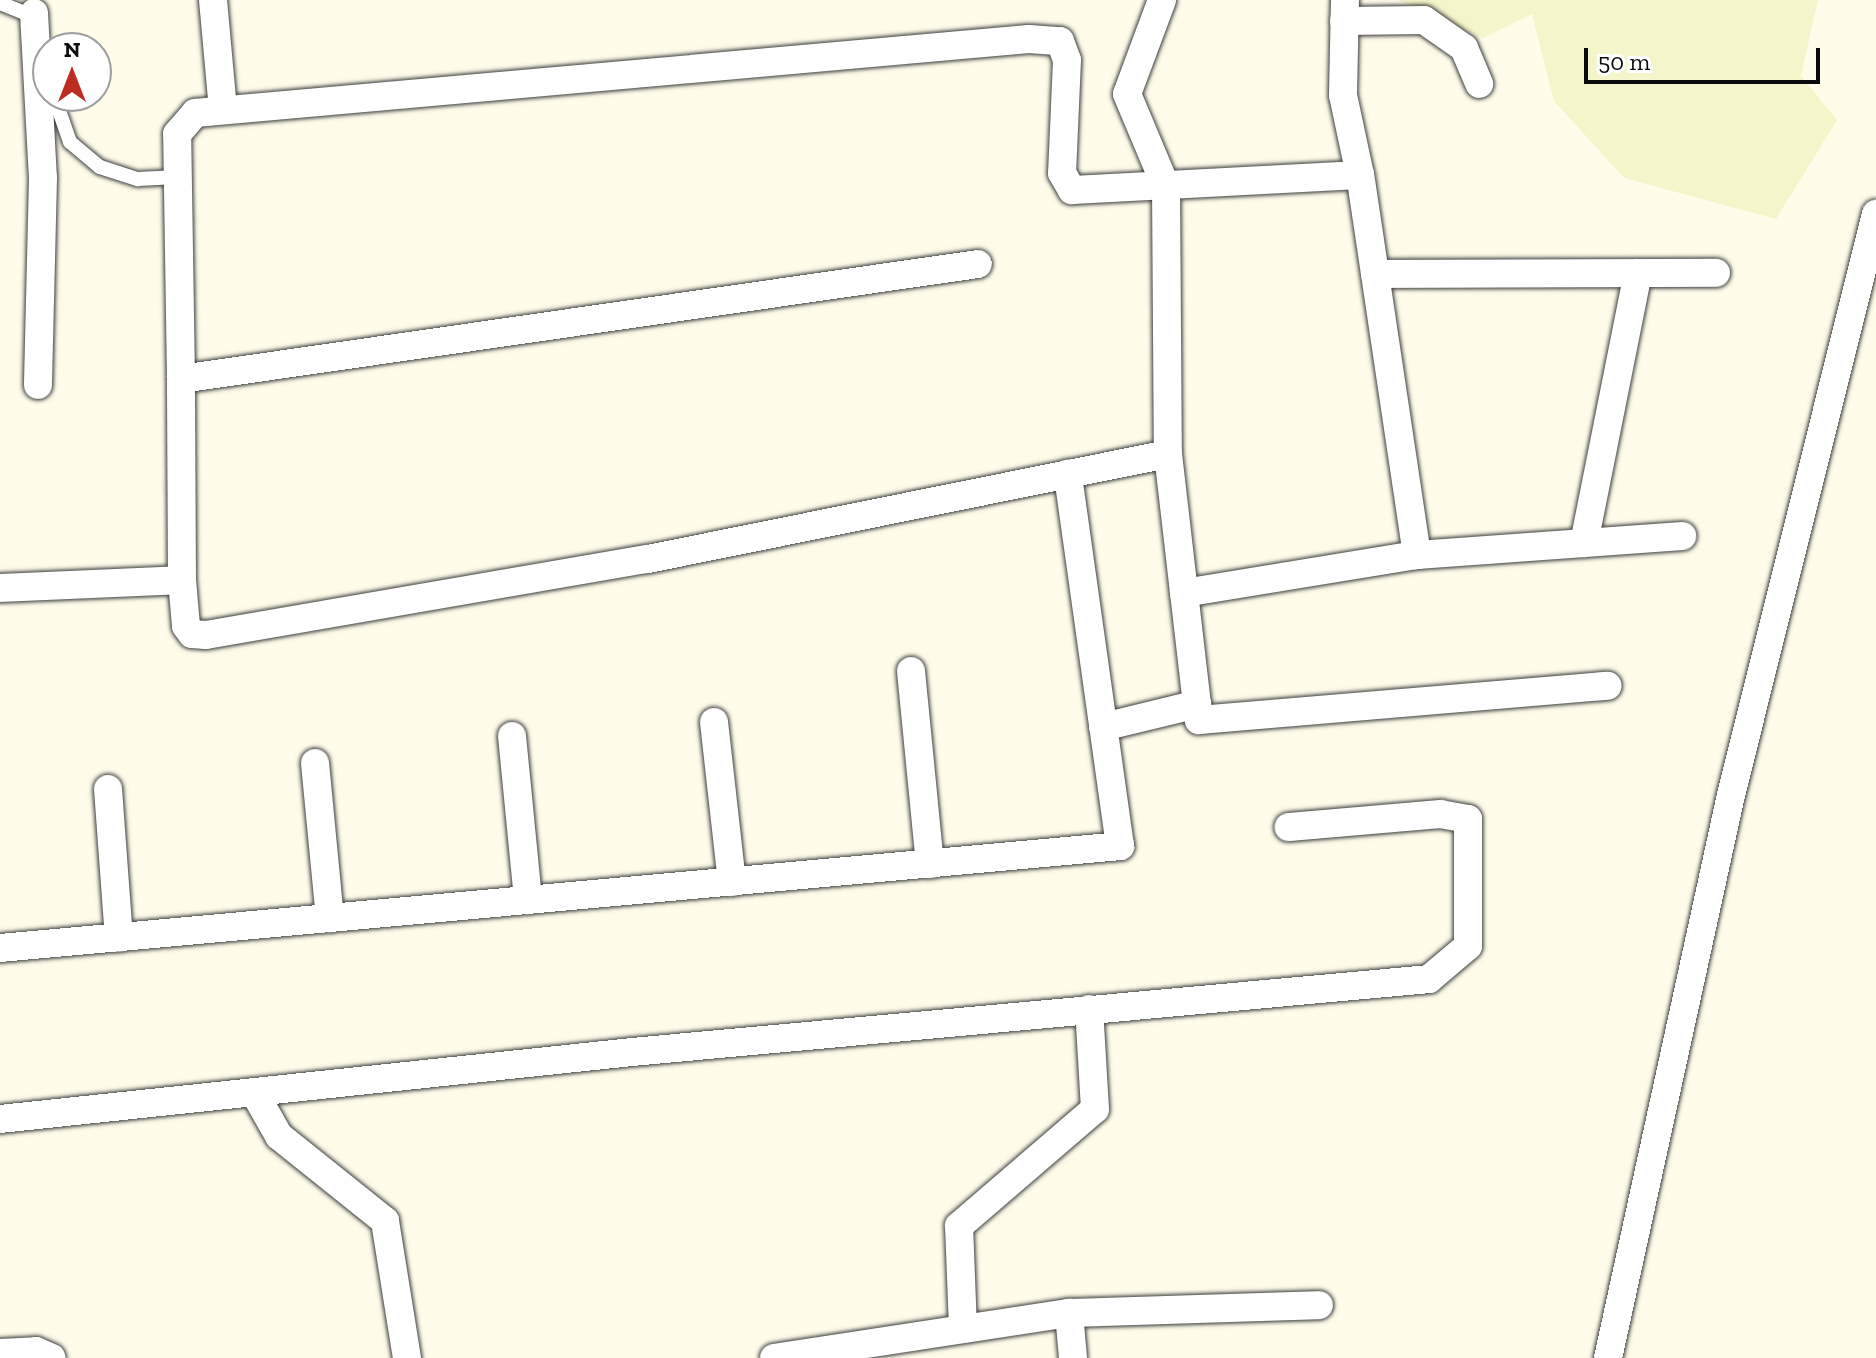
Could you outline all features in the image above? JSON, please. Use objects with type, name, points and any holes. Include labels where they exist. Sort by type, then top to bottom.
[{"type":"street","points":[[213,0],[223,110]]},
{"type":"street","points":[[1162,0],[1127,94],[1166,187],[1168,454],[1199,720],[1608,686]]},
{"type":"street","points":[[1417,555],[1360,175],[1343,95],[1344,10],[1424,20],[1464,48],[1479,84]]},
{"type":"street","points":[[34,13],[43,178],[38,385]]},
{"type":"street","points":[[1168,454],[648,559],[206,635],[192,634],[186,626],[182,580],[177,134],[184,120],[195,113],[1029,39],[1060,41],[1067,60],[1062,173],[1072,190],[1360,175]]},
{"type":"street","points":[[1608,1358],[1731,795],[1876,214]]},
{"type":"street","points":[[181,379],[978,264]]},
{"type":"street","points":[[1584,543],[1638,273]]},
{"type":"street","points":[[1375,274],[1716,273]]},
{"type":"street","points":[[0,948],[1120,846],[1068,474]]},
{"type":"street","points":[[1184,593],[1417,555],[1682,536]]},
{"type":"street","points":[[0,588],[182,580]]},
{"type":"street","points":[[911,671],[930,864]]},
{"type":"street","points":[[1103,727],[1197,704]]},
{"type":"street","points":[[714,722],[732,882]]},
{"type":"street","points":[[512,736],[528,900]]},
{"type":"street","points":[[315,763],[330,918]]},
{"type":"street","points":[[108,789],[119,938]]},
{"type":"street","points":[[0,1119],[1089,1009],[1429,979],[1468,946],[1468,819],[1441,814],[1289,827]]},
{"type":"street","points":[[963,1329],[959,1226],[1095,1109],[1089,1009]]},
{"type":"street","points":[[254,1092],[279,1136],[385,1221],[407,1358]]},
{"type":"street","points":[[774,1358],[854,1351],[963,1329],[1069,1313],[1319,1305]]},
{"type":"street","points":[[1069,1313],[1073,1358]]},
{"type":"street","points":[[0,1353],[36,1351],[52,1358]]},
{"type":"lane","points":[[0,3],[34,13],[39,32]]},
{"type":"lane","points":[[60,112],[70,142],[100,167],[138,179],[177,177]]},
{"type":"green space","points":[[1398,0],[1818,0],[1801,76],[1837,120],[1776,219],[1624,178],[1554,101],[1532,14],[1483,38]]}]
